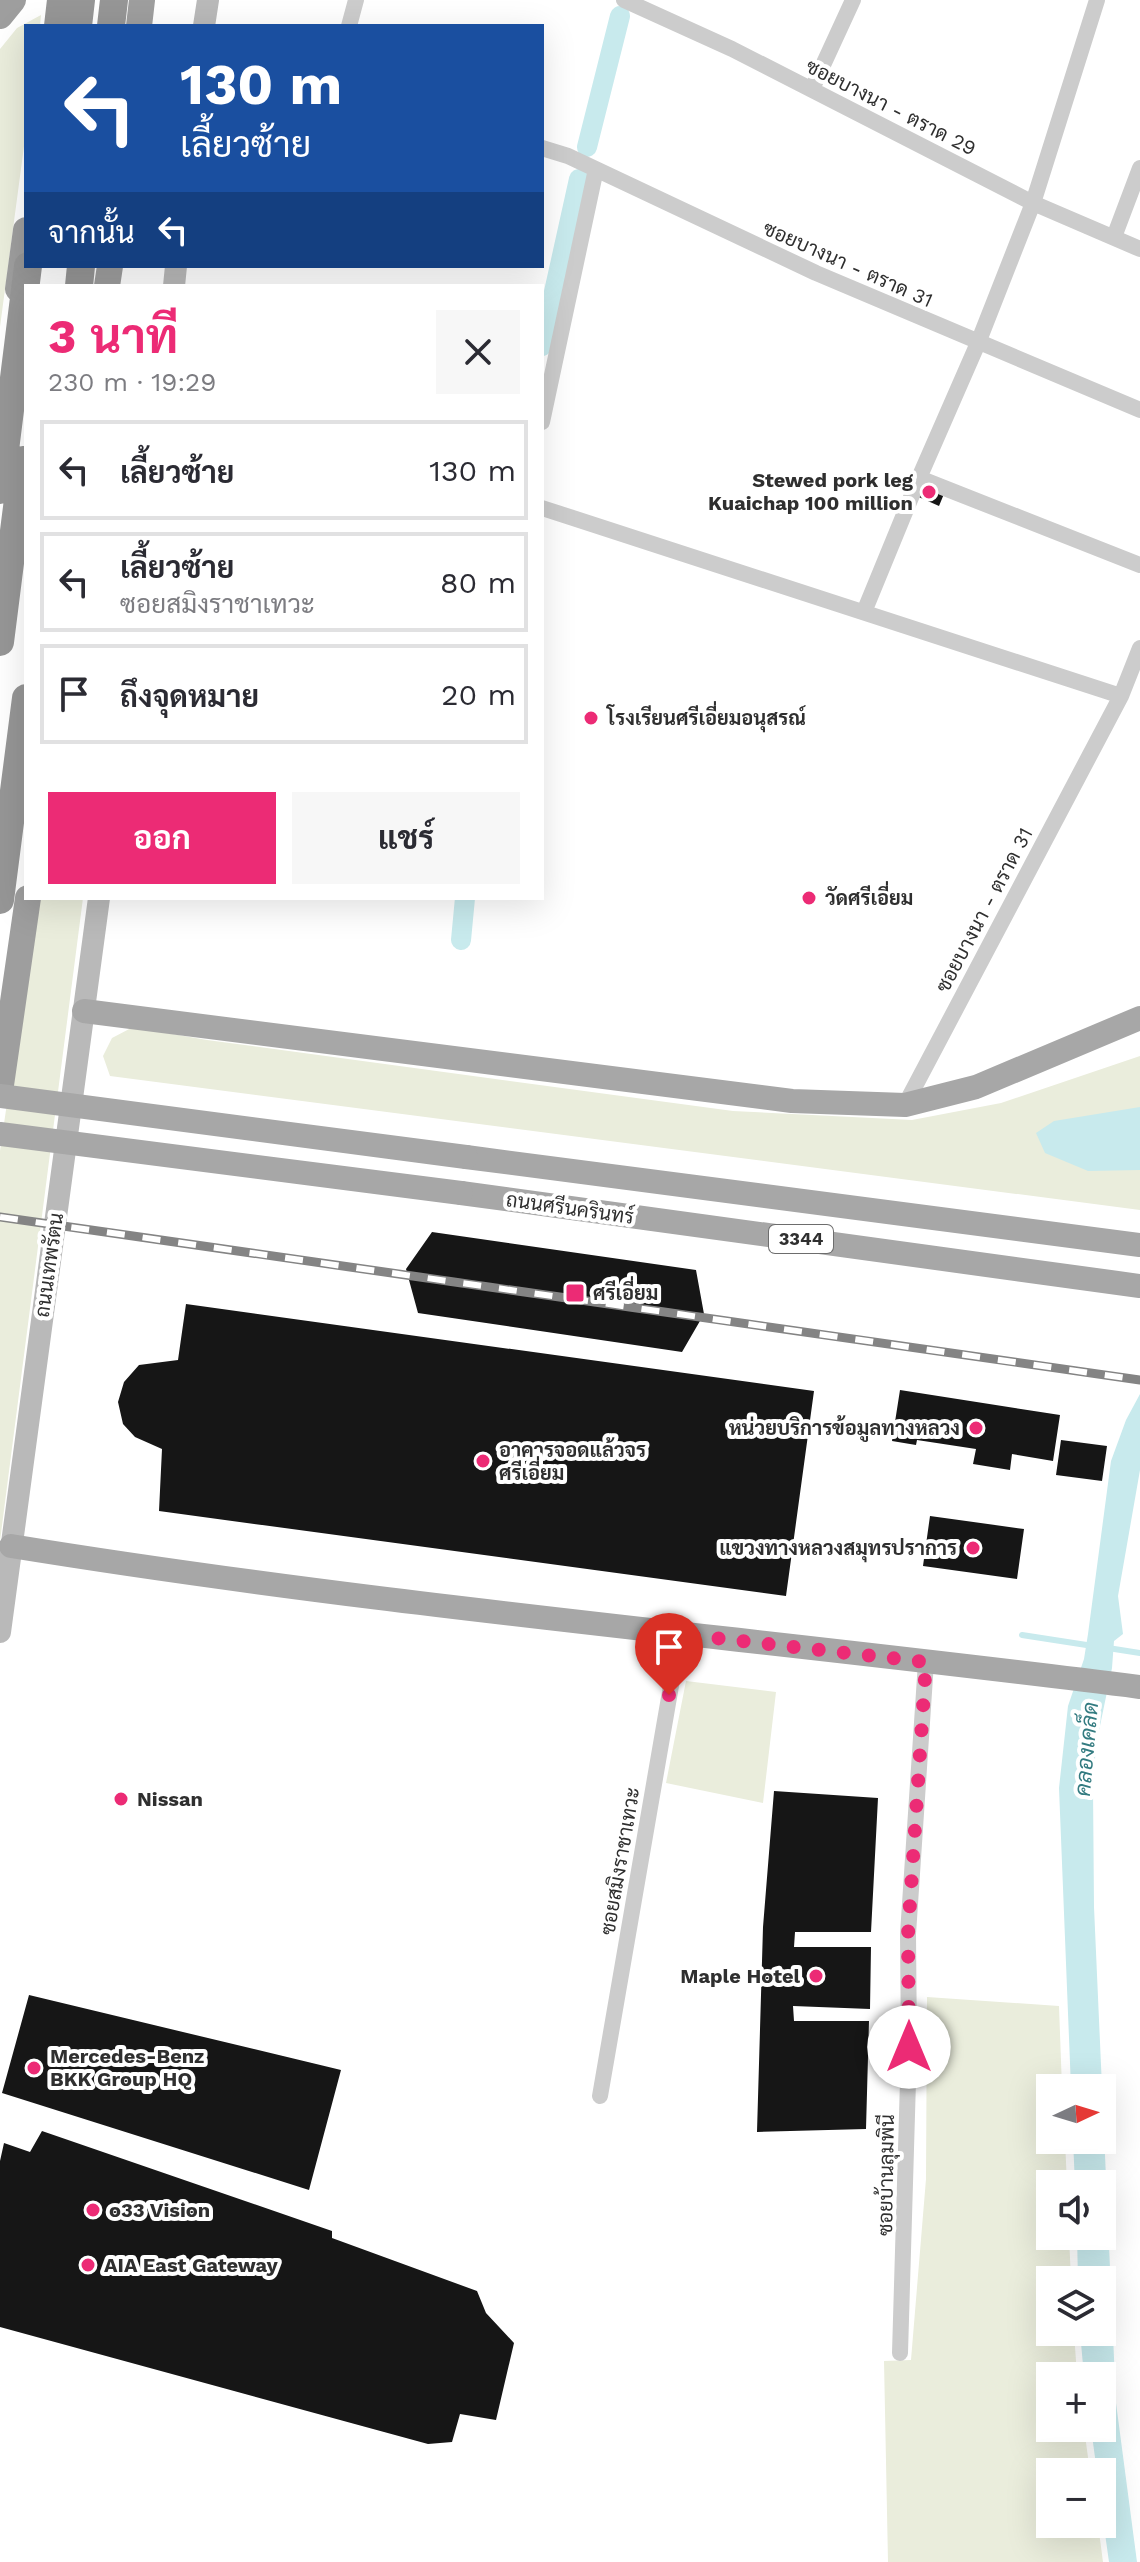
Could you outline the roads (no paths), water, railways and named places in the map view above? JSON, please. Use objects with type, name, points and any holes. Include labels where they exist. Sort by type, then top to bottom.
[{"type":"highway","points":[[0,16],[13,0]]},
{"type":"highway","points":[[51,24],[55,0]]},
{"type":"highway","points":[[58,24],[61,0]]},
{"type":"highway","points":[[78,24],[81,0]]},
{"type":"highway","points":[[111,24],[114,0]]},
{"type":"highway","points":[[139,24],[142,0]]},
{"type":"highway","points":[[0,419],[24,245]]},
{"type":"highway","points":[[0,490],[24,298]]},
{"type":"highway","points":[[0,642],[24,453]]},
{"type":"highway","points":[[0,900],[24,714]]},
{"type":"highway","points":[[0,1094],[28,900]]},
{"type":"main road","points":[[204,24],[208,0]]},
{"type":"main road","name":"ถนนเทพรัตน","points":[[0,1632],[99,900]]},
{"type":"main road","points":[[84,1011],[792,1101],[905,1105],[976,1087],[1140,1018]]},
{"type":"main road","name":"ถนนศรีนครินทร์","points":[[0,1094],[1140,1245]]},
{"type":"main road","name":"ถนนศรีนครินทร์","points":[[0,1134],[461,1193],[1140,1286]]},
{"type":"main road","points":[[11,1546],[151,1568],[1129,1686]]},
{"type":"street","points":[[350,24],[356,0]]},
{"type":"street","name":"ซอยบางนา - ตราด 29","points":[[624,0],[732,49],[1033,203],[1140,249]]},
{"type":"street","points":[[812,89],[853,0]]},
{"type":"street","points":[[864,612],[978,343],[1033,203],[1097,0]]},
{"type":"street","name":"ซอยบางนา - ตราด 31","points":[[544,149],[568,156],[816,273],[1140,410]]},
{"type":"street","points":[[1114,237],[1140,168]]},
{"type":"street","points":[[544,413],[596,169]]},
{"type":"street","points":[[919,478],[1140,565]]},
{"type":"street","points":[[544,509],[1121,696]]},
{"type":"street","name":"ซอยบางนา - ตราด 31","points":[[905,1105],[1121,696],[1140,648]]},
{"type":"street","name":"ซอยสมิงราชาเทวะ","points":[[600,2096],[680,1634]]},
{"type":"street","name":"ซอยบ้านลุมพินี","points":[[900,2353],[909,2047],[908,1934],[926,1662]]},
{"type":"water","points":[[1140,1107],[1140,1170],[1088,1171],[1045,1153],[1036,1133],[1054,1121]]},
{"type":"water","name":"คลองเคล็ด","points":[[1140,1394],[1140,1470],[1118,1596],[1123,1634],[1114,1641],[1112,1668],[1096,1745],[1093,1788],[1094,1907],[1101,2074],[1070,2074],[1059,1788],[1068,1706],[1084,1659],[1088,1634],[1111,1461],[1126,1420]]},
{"type":"water","points":[[1074,2154],[1105,2154],[1106,2170],[1074,2170]]},
{"type":"water","points":[[1077,2250],[1109,2250],[1110,2266],[1078,2266]]},
{"type":"water","points":[[1081,2346],[1113,2346],[1114,2362],[1083,2362]]},
{"type":"water","points":[[1116,2403],[1137,2562],[1109,2562],[1106,2538],[1116,2538],[1116,2458],[1095,2458],[1093,2442],[1116,2442]]},
{"type":"waterway","points":[[587,147],[620,16]]},
{"type":"waterway","points":[[544,337],[579,179]]},
{"type":"waterway","points":[[461,940],[465,900]]},
{"type":"waterway","points":[[1022,1635],[1093,1646]]},
{"type":"waterway","points":[[1108,1648],[1140,1653]]},
{"type":"railway","points":[[0,1217],[1140,1380]]},
{"type":"place","name":"Stewed pork leg Kuaichap 100 million","points":[[929,492]]},
{"type":"place","name":"โรงเรียนศรีเอี่ยมอนุสรณ์","points":[[591,718]]},
{"type":"place","name":"วัดศรีเอี่ยม","points":[[809,898]]},
{"type":"place","name":"ศรีเอี่ยม","points":[[575,1293]]},
{"type":"place","name":"หน่วยบริการข้อมูลทางหลวง","points":[[976,1428]]},
{"type":"place","name":"อาคารจอดแล้วจร ศรีเอี่ยม","points":[[483,1461]]},
{"type":"place","name":"แขวงทางหลวงสมุทรปราการ","points":[[973,1548]]},
{"type":"place","name":"Nissan","points":[[121,1799]]},
{"type":"place","name":"Maple Hotel","points":[[816,1976]]},
{"type":"place","name":"Mercedes-Benz BKK Group HQ","points":[[34,2068]]},
{"type":"place","name":"o33 Vision","points":[[93,2210]]},
{"type":"place","name":"AIA East Gateway","points":[[88,2265]]}]
